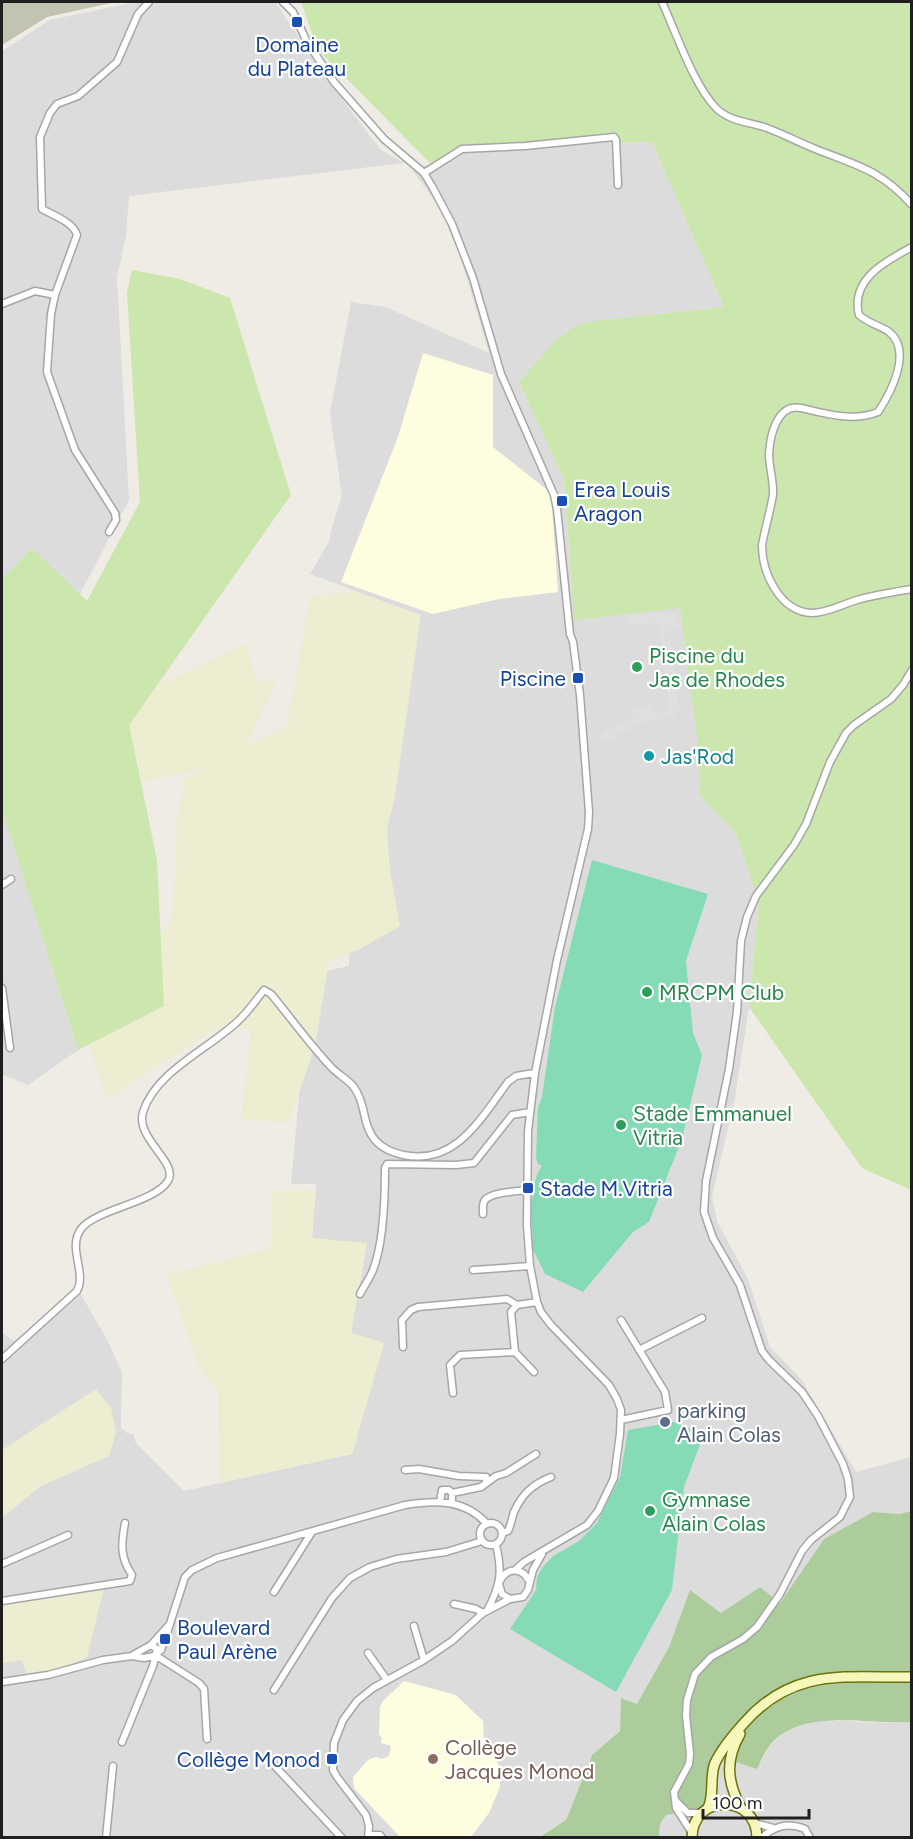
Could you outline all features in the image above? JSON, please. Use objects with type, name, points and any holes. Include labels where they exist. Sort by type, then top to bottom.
[{"type":"main road","points":[[692,1835],[694,1825],[712,1797],[711,1776],[718,1756],[755,1710],[767,1700],[787,1688],[828,1677],[912,1677]]},
{"type":"main road","points":[[741,1808],[731,1787],[729,1764],[736,1740],[755,1710]]},
{"type":"main road","points":[[705,1810],[725,1803],[741,1808],[749,1814],[759,1838]]},
{"type":"street","points":[[109,532],[116,520],[115,513],[75,450],[47,372],[51,314],[55,295],[77,235],[75,229],[42,209],[40,137],[50,113],[57,105],[78,96],[117,62],[138,14],[149,2]]},
{"type":"street","points":[[283,2],[292,12],[307,42],[334,82],[384,138],[424,173],[452,224],[473,278],[501,374],[554,495],[570,634],[578,678],[589,812],[588,829],[557,960],[535,1073],[530,1112],[528,1190],[530,1266],[541,1312],[609,1385],[617,1399],[621,1420],[614,1478],[598,1511],[588,1525],[501,1577],[485,1612]]},
{"type":"street","points":[[292,12],[293,2]]},
{"type":"street","points":[[662,2],[704,92],[717,109],[739,121],[766,128],[868,169],[882,176],[912,205]]},
{"type":"street","points":[[424,173],[462,149],[525,146],[614,137],[618,185]]},
{"type":"street","points":[[912,247],[881,265],[858,291],[859,315],[869,323],[890,332],[899,343],[903,356],[901,368],[878,412],[868,416],[831,416],[791,408],[784,411],[778,418],[769,454],[773,485],[762,553],[765,571],[777,592],[798,609],[813,613],[858,600],[912,589]]},
{"type":"street","points":[[2,304],[35,291],[55,295]]},
{"type":"street","points":[[692,1835],[674,1800],[675,1787],[690,1764],[687,1700],[696,1674],[711,1657],[743,1639],[757,1627],[780,1594],[802,1551],[815,1536],[840,1517],[850,1497],[843,1464],[818,1416],[802,1392],[762,1351],[740,1285],[713,1238],[704,1212],[706,1181],[729,1069],[737,1012],[741,940],[747,916],[756,896],[795,845],[806,824],[830,762],[846,734],[854,725],[891,699],[912,670]]},
{"type":"street","points":[[2,885],[11,879]]},
{"type":"street","points":[[2,988],[10,1048]]},
{"type":"street","points":[[2,1359],[77,1291],[80,1280],[76,1243],[80,1230],[92,1221],[158,1191],[167,1182],[170,1175],[169,1166],[147,1137],[142,1121],[144,1110],[166,1077],[238,1021],[264,990],[271,994],[333,1068],[352,1085],[361,1097],[363,1116],[375,1140],[390,1152],[411,1157],[448,1150],[462,1141],[508,1082],[516,1076],[535,1073]]},
{"type":"street","points":[[360,1294],[373,1270],[380,1248],[387,1164],[474,1163],[512,1114],[530,1112]]},
{"type":"street","points":[[483,1214],[483,1205],[490,1196],[528,1190]]},
{"type":"street","points":[[473,1270],[530,1266]]},
{"type":"street","points":[[403,1347],[402,1320],[411,1310],[418,1307],[507,1299],[517,1305],[537,1302]]},
{"type":"street","points":[[517,1305],[511,1312],[515,1352],[534,1372]]},
{"type":"street","points":[[639,1350],[702,1318]]},
{"type":"street","points":[[621,1320],[665,1392],[668,1410],[621,1420]]},
{"type":"street","points":[[453,1393],[450,1365],[460,1355],[515,1352]]},
{"type":"street","points":[[440,1502],[442,1490],[449,1490],[452,1493],[481,1487],[536,1454]]},
{"type":"street","points":[[405,1470],[419,1469],[459,1476],[486,1477],[486,1483]]},
{"type":"street","points":[[487,1524],[480,1531],[482,1541],[488,1545],[496,1545],[503,1533],[508,1531],[514,1513],[525,1494],[537,1482],[552,1477]]},
{"type":"street","points":[[452,1493],[452,1503]]},
{"type":"street","points":[[2,1682],[48,1675],[79,1668],[89,1663],[132,1656],[153,1656],[161,1650],[185,1577],[192,1570],[217,1558],[405,1504],[422,1502],[452,1503],[471,1509],[487,1524],[497,1524],[503,1533]]},
{"type":"street","points":[[2,1601],[130,1581],[132,1575],[122,1554],[125,1523]]},
{"type":"street","points":[[274,1592],[312,1532]]},
{"type":"street","points":[[2,1564],[68,1535]]},
{"type":"street","points":[[274,1690],[332,1598],[350,1578],[370,1567],[396,1559],[446,1552],[482,1541]]},
{"type":"street","points":[[496,1545],[499,1557],[499,1583],[502,1594],[510,1599]]},
{"type":"street","points":[[382,1838],[380,1835],[369,1836],[366,1815],[333,1770],[333,1747],[338,1728],[349,1711],[373,1688],[424,1660],[452,1641],[485,1612],[510,1599],[523,1597],[528,1590],[532,1570],[543,1552]]},
{"type":"street","points":[[499,1557],[512,1570],[524,1573],[529,1581]]},
{"type":"street","points":[[454,1604],[485,1612]]},
{"type":"street","points":[[132,1656],[148,1647],[169,1625]]},
{"type":"street","points":[[414,1626],[424,1660]]},
{"type":"street","points":[[122,1742],[153,1666],[156,1647],[148,1647]]},
{"type":"street","points":[[148,1647],[146,1654],[199,1683],[204,1689],[207,1739]]},
{"type":"street","points":[[368,1653],[387,1680]]},
{"type":"street","points":[[273,1764],[342,1838]]},
{"type":"street","points":[[106,1838],[113,1766]]},
{"type":"street","points":[[674,1800],[688,1813],[697,1814],[705,1810]]},
{"type":"street","points":[[754,1823],[774,1828]]},
{"type":"street","points":[[759,1838],[774,1828],[788,1825],[805,1829],[810,1838]]},
{"type":"shaded area","points":[[2,2],[116,2],[47,17],[2,45]]},
{"type":"shaded area","points":[[135,2],[276,3],[320,70],[380,149],[404,163],[129,196],[126,235],[117,278],[129,500],[80,594],[32,549],[2,579],[2,51],[50,20]]},
{"type":"shaded area","points":[[652,142],[724,307],[602,320],[519,382],[564,480],[574,620],[680,607],[697,738],[700,795],[736,834],[759,902],[749,1007],[735,1098],[712,1197],[717,1221],[748,1279],[770,1347],[801,1379],[856,1472],[911,1457],[911,1511],[899,1514],[873,1512],[824,1539],[780,1603],[760,1587],[721,1613],[690,1590],[669,1647],[637,1705],[621,1698],[620,1731],[592,1755],[566,1820],[538,1837],[2,1837],[2,1333],[14,1341],[78,1289],[122,1372],[121,1428],[133,1434],[136,1443],[184,1491],[352,1454],[384,1343],[351,1333],[367,1243],[312,1239],[316,1184],[291,1184],[310,975],[349,966],[351,830],[420,615],[310,574],[329,542],[342,496],[330,413],[351,302],[385,307],[489,353],[457,246],[439,207],[413,171],[454,153],[576,143]]},
{"type":"shaded area","points":[[423,353],[493,375],[493,447],[551,493],[558,592],[499,599],[433,614],[341,582],[398,437]]},
{"type":"shaded area","points":[[354,591],[421,615],[395,796],[387,829],[390,871],[400,926],[360,949],[329,961],[315,1047],[288,1123],[241,1119],[251,1029],[218,1027],[107,1099],[83,1027],[172,922],[177,825],[184,780],[206,767],[141,783],[129,725],[157,685],[246,644],[256,681],[276,681],[247,745],[287,726],[310,597]]},
{"type":"shaded area","points":[[662,612],[663,614],[675,612],[678,617],[679,629],[664,632],[665,642],[670,642],[680,711],[675,712],[675,717],[652,720],[634,726],[606,742],[602,734],[633,718],[630,710],[653,703],[655,711],[664,710],[669,703],[658,626],[652,623],[627,626],[626,616]]},
{"type":"shaded area","points":[[2,808],[78,1050],[28,1085],[2,1074]]},
{"type":"shaded area","points":[[316,1190],[312,1238],[367,1243],[351,1333],[384,1343],[352,1454],[219,1483],[218,1390],[198,1365],[167,1275],[270,1249],[272,1191]]},
{"type":"shaded area","points":[[96,1389],[111,1408],[116,1432],[109,1456],[41,1486],[2,1518],[2,1450]]},
{"type":"shaded area","points":[[104,1588],[87,1657],[60,1670],[26,1674],[22,1660],[2,1663],[2,1603]]},
{"type":"shaded area","name":"Collège Jacques Monod","points":[[404,1681],[456,1695],[483,1721],[484,1742],[496,1758],[500,1787],[489,1813],[471,1837],[400,1837],[354,1788],[353,1777],[368,1760],[389,1756],[391,1746],[381,1743],[382,1738],[379,1734],[380,1707],[383,1701]]},
{"type":"shaded area","points":[[818,1720],[911,1722],[911,1837],[659,1838],[660,1824],[666,1815],[703,1807],[716,1755],[757,1769],[770,1745],[786,1730]]},
{"type":"green space","points":[[301,2],[911,2],[911,1190],[862,1168],[749,1007],[759,902],[736,834],[700,795],[697,738],[680,608],[574,620],[564,480],[519,382],[558,338],[578,325],[602,320],[724,307],[652,142],[576,143],[454,153],[430,163],[318,50]]},
{"type":"green space","points":[[132,270],[180,279],[230,298],[291,495],[129,725],[157,860],[164,1006],[78,1050],[2,809],[2,579],[32,548],[87,601],[140,502],[127,292]]},
{"type":"green space","points":[[592,860],[708,894],[686,961],[693,1033],[702,1055],[682,1139],[649,1222],[633,1232],[583,1292],[545,1274],[533,1250],[531,1203],[536,1177],[542,1166],[538,1164],[536,1157],[538,1107],[542,1097],[555,1007]]},
{"type":"green space","points":[[674,1422],[704,1434],[684,1487],[672,1590],[616,1692],[510,1629],[536,1590],[537,1577],[542,1568],[553,1556],[579,1541],[597,1523],[620,1477],[628,1430]]},
{"type":"green space","points":[[911,1511],[911,1722],[836,1720],[799,1726],[783,1733],[770,1745],[757,1769],[717,1756],[709,1796],[703,1808],[666,1815],[660,1824],[659,1837],[538,1838],[566,1820],[592,1755],[620,1731],[621,1698],[637,1704],[669,1647],[690,1590],[721,1613],[760,1587],[780,1603],[824,1539],[873,1512],[899,1514]]},
{"type":"place","name":"Domaine du Plateau","points":[[297,22]]},
{"type":"place","name":"Erea Louis Aragon","points":[[562,501]]},
{"type":"place","name":"Piscine du Jas de Rhodes","points":[[637,667]]},
{"type":"place","name":"Piscine","points":[[578,678]]},
{"type":"place","name":"Jas'Rod","points":[[649,756]]},
{"type":"place","name":"MRCPM Club","points":[[647,992]]},
{"type":"place","name":"Stade Emmanuel Vitria","points":[[621,1125]]},
{"type":"place","name":"Stade M.Vitria","points":[[528,1188]]},
{"type":"place","name":"parking Alain Colas","points":[[665,1422]]},
{"type":"place","name":"Gymnase Alain Colas","points":[[650,1511]]},
{"type":"place","name":"Boulevard Paul Arène","points":[[165,1639]]},
{"type":"place","name":"Collège Monod","points":[[332,1759]]},
{"type":"place","name":"Collège Jacques Monod","points":[[433,1759]]}]
